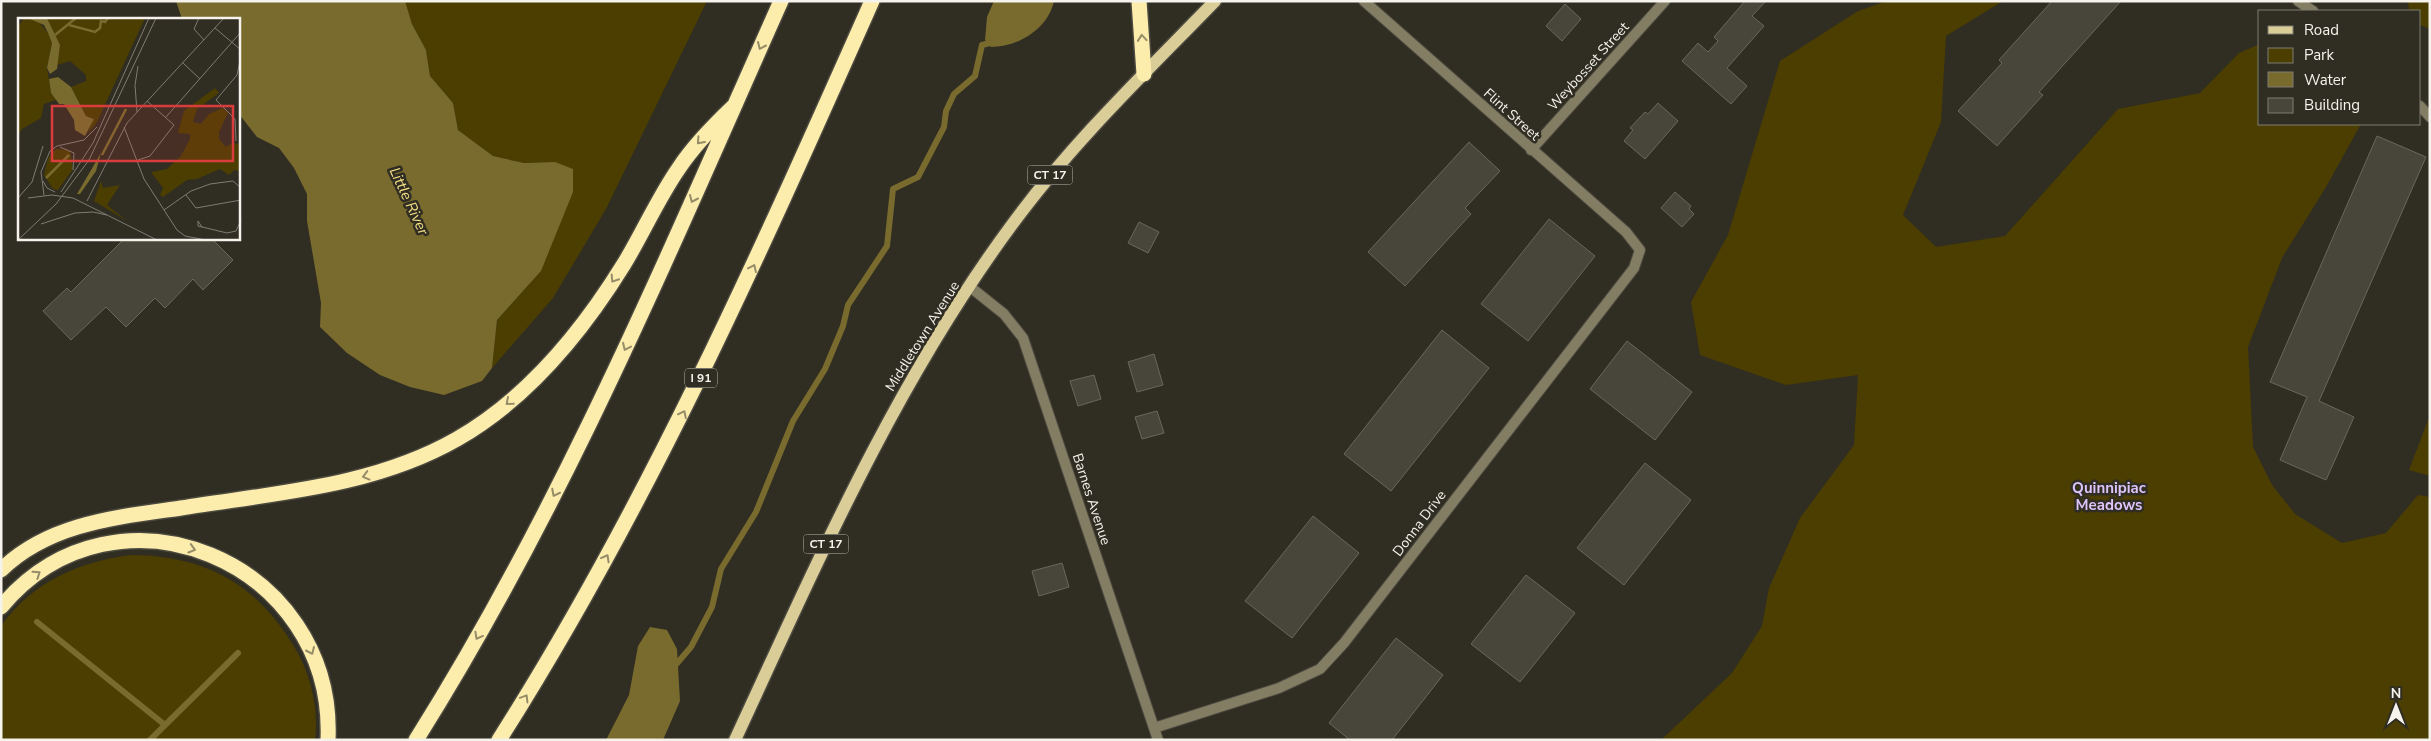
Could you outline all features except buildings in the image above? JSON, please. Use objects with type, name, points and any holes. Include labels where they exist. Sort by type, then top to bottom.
[{"type":"highway","points":[[416,740],[514,571],[579,445],[781,1]]},
{"type":"highway","name":"I 91","points":[[499,740],[583,599],[683,414],[761,251],[872,1]]},
{"type":"highway","points":[[1139,1],[1144,74]]},
{"type":"highway","points":[[1,570],[31,547],[68,530],[122,517],[360,478],[409,463],[472,430],[527,386],[568,341],[624,264],[680,165],[734,106]]},
{"type":"highway","points":[[1,607],[25,583],[47,568],[74,554],[103,546],[154,542],[180,546],[212,555],[231,564],[260,583],[273,594],[294,619],[320,671],[327,700],[328,740]]},
{"type":"main road","name":"Middletown Avenue","points":[[735,740],[859,476],[912,378],[969,286],[1033,196],[1057,167],[1215,1]]},
{"type":"street","name":"Flint Street","points":[[1364,1],[1626,232],[1640,250]]},
{"type":"street","name":"Weybosset Street","points":[[1531,150],[1665,1]]},
{"type":"street","points":[[2298,1],[2312,10]]},
{"type":"street","points":[[2421,107],[2430,117]]},
{"type":"street","name":"Donna Drive","points":[[1154,728],[1279,688],[1320,669],[1344,643],[1634,268],[1640,250]]},
{"type":"street","name":"Barnes Avenue","points":[[969,286],[1004,314],[1023,338],[1158,740]]},
{"type":"green space","points":[[405,1],[707,1],[606,209],[553,298],[492,368],[497,320],[541,271],[555,162],[524,163],[493,156],[458,130],[453,103],[430,76],[426,50],[412,24]]},
{"type":"green space","points":[[1887,1],[2003,1],[1946,36],[1941,122],[1903,215],[1936,247],[2005,236],[2118,109],[2200,93],[2239,53],[2258,45],[2258,125],[2360,125],[2326,187],[2282,258],[2248,347],[2253,447],[2272,485],[2295,514],[2342,543],[2386,533],[2418,495],[2430,497],[2430,740],[1661,740],[1732,673],[1762,626],[1769,588],[1800,518],[1854,445],[1858,375],[1786,385],[1700,355],[1691,302],[1728,235],[1780,61],[1858,11]]},
{"type":"green space","points":[[2408,1],[2430,1],[2430,29],[2421,25],[2421,10],[2409,10]]},
{"type":"green space","points":[[2430,415],[2430,476],[2409,470]]},
{"type":"green space","points":[[132,555],[183,561],[206,568],[227,578],[264,607],[280,626],[301,658],[315,704],[315,740],[1,740],[1,626],[27,597],[59,576],[94,562]]},
{"type":"water","name":"Little River","points":[[176,1],[405,1],[412,24],[426,50],[430,76],[453,103],[458,130],[493,156],[524,163],[555,162],[573,169],[573,192],[541,271],[497,320],[492,368],[482,381],[444,395],[410,387],[380,375],[347,353],[320,327],[321,303],[307,221],[307,194],[294,168],[279,148],[257,137],[240,115],[240,18],[182,18]]},
{"type":"water","points":[[994,1],[1054,1],[1051,11],[1039,28],[1011,44],[991,47],[985,40],[987,17]]},
{"type":"water","points":[[650,627],[667,630],[677,649],[680,701],[663,740],[606,740],[629,695],[638,646]]},
{"type":"waterway","points":[[673,668],[691,647],[712,607],[721,569],[756,512],[793,421],[825,369],[843,326],[848,305],[887,246],[893,189],[918,177],[944,127],[946,111],[954,94],[975,76],[982,45],[994,42]]},
{"type":"waterway","points":[[37,622],[165,725]]},
{"type":"waterway","points":[[150,740],[238,653]]},
{"type":"district","name":"Quinnipiac Meadows","points":[[2109,496]]}]
